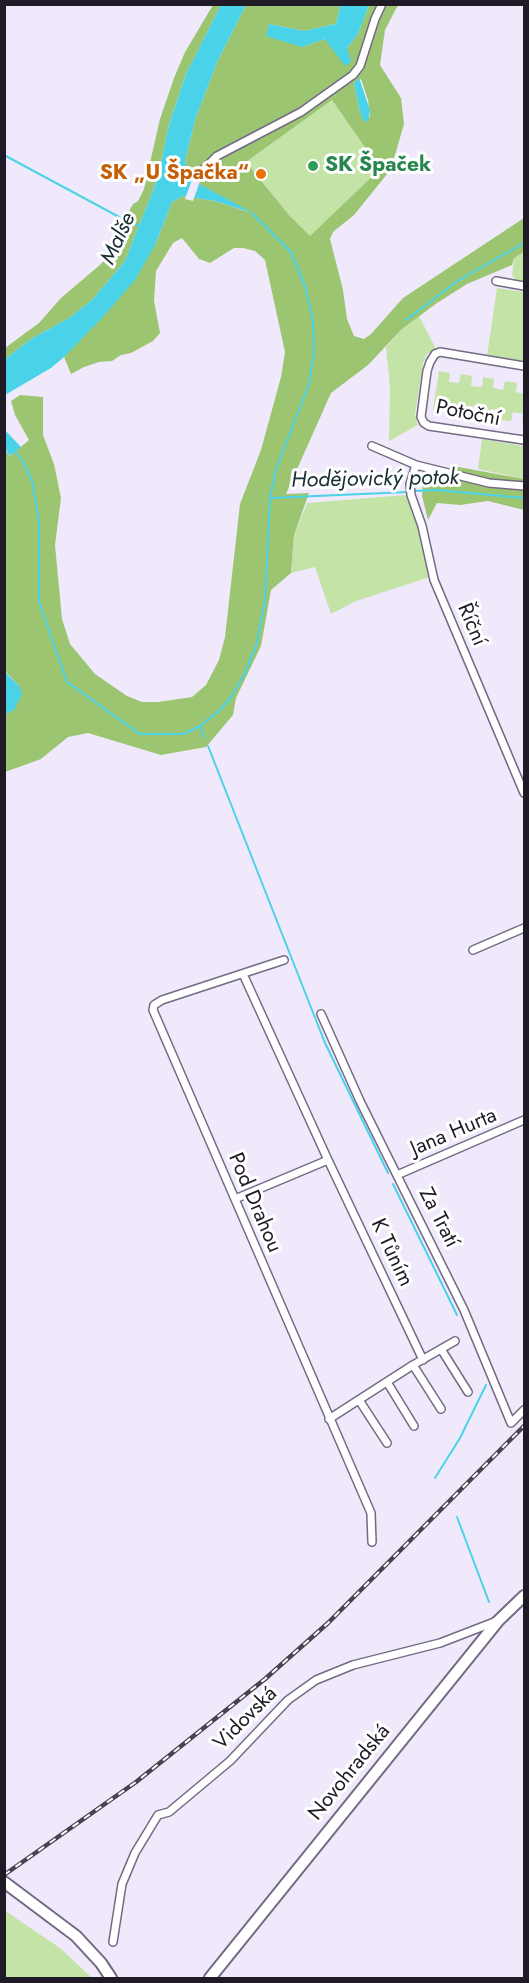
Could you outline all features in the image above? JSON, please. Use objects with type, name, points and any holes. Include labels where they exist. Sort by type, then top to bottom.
[{"type":"main road","name":"Novohradská","points":[[210,1978],[498,1621],[525,1596]]},
{"type":"main road","points":[[8,1884],[76,1936],[101,1963],[111,1978]]},
{"type":"street","points":[[200,173],[217,156],[301,112],[353,75],[360,66],[382,4]]},
{"type":"street","points":[[496,281],[525,286]]},
{"type":"street","name":"Potoční","points":[[525,366],[440,352],[435,354],[428,371],[421,417],[429,426],[525,441]]},
{"type":"street","points":[[372,446],[416,465],[489,483],[525,486]]},
{"type":"street","name":"Říční","points":[[416,465],[410,484],[411,495],[422,526],[434,580],[525,793]]},
{"type":"street","points":[[473,950],[525,928]]},
{"type":"street","name":"Pod Drahou","points":[[284,960],[162,1000],[154,1005],[153,1010],[371,1513],[372,1542]]},
{"type":"street","name":"K Tůním","points":[[243,974],[423,1360]]},
{"type":"street","name":"Za Tratí","points":[[321,1014],[360,1101],[464,1310],[511,1423],[525,1410]]},
{"type":"street","name":"Jana Hurta","points":[[397,1175],[525,1120]]},
{"type":"street","points":[[235,1199],[328,1160]]},
{"type":"street","points":[[329,1419],[455,1341]]},
{"type":"street","points":[[441,1349],[468,1392]]},
{"type":"street","points":[[413,1365],[441,1409]]},
{"type":"street","points":[[387,1382],[414,1426]]},
{"type":"street","points":[[359,1400],[387,1443]]},
{"type":"street","name":"Vidovská","points":[[113,1942],[122,1884],[135,1853],[158,1815],[169,1812],[230,1761],[288,1700],[316,1680],[353,1665],[440,1643],[498,1621]]},
{"type":"green space","points":[[334,4],[340,7],[336,24],[304,31],[269,24],[302,47],[325,39],[347,48],[358,34],[369,5],[398,5],[385,30],[380,65],[401,98],[404,124],[393,162],[388,173],[354,215],[333,232],[330,239],[343,290],[347,319],[354,336],[364,339],[403,298],[524,218],[524,252],[514,258],[512,265],[467,284],[437,303],[402,329],[368,365],[331,393],[286,494],[309,493],[294,535],[291,573],[271,590],[261,646],[236,698],[233,715],[206,747],[161,755],[88,733],[68,737],[41,759],[5,772],[5,714],[14,710],[19,686],[5,671],[4,449],[10,456],[29,440],[15,415],[11,401],[20,395],[43,397],[43,435],[54,464],[61,498],[55,545],[62,619],[70,644],[95,674],[127,696],[142,702],[192,697],[206,685],[219,660],[225,637],[240,504],[261,450],[281,377],[285,352],[265,260],[255,251],[234,248],[210,263],[199,259],[182,238],[173,243],[156,271],[154,301],[160,333],[153,341],[112,361],[99,362],[71,374],[64,357],[155,245],[172,202],[183,196],[215,201],[249,212],[190,179],[185,161],[195,120],[217,62],[246,5]],"holes":[[[361,79],[368,100],[370,117],[360,112],[354,83]],[[332,100],[380,169],[310,236],[289,215],[246,162]]]},
{"type":"green space","points":[[213,5],[221,5],[186,74],[169,125],[158,178],[125,261],[92,300],[69,318],[31,339],[5,359],[5,348],[39,323],[61,298],[101,264],[111,251],[119,236],[120,228],[144,189],[160,119],[174,78],[185,52]]},
{"type":"green space","name":"SK Špaček","points":[[332,100],[380,169],[310,237],[246,162]]},
{"type":"green space","points":[[524,252],[524,282],[516,281],[512,275],[514,258]]},
{"type":"green space","points":[[497,288],[524,292],[524,362],[487,356]]},
{"type":"green space","points":[[419,316],[436,349],[427,354],[423,363],[415,415],[418,425],[389,441],[390,388],[386,347],[402,329]]},
{"type":"green space","points":[[439,371],[450,373],[449,382],[459,383],[461,374],[472,376],[471,386],[482,387],[483,377],[494,379],[493,388],[503,390],[505,381],[517,383],[516,392],[524,394],[524,423],[522,423],[523,414],[513,412],[511,421],[500,420],[501,410],[491,409],[489,418],[477,416],[478,407],[468,406],[467,415],[455,413],[456,404],[446,402],[444,411],[433,410]]},
{"type":"green space","points":[[482,439],[524,446],[524,479],[478,469]]},
{"type":"green space","points":[[453,466],[524,479],[524,510],[488,501],[460,505],[437,503],[428,520],[422,496],[423,481]]},
{"type":"green space","points":[[406,495],[420,532],[430,577],[356,601],[331,614],[315,567],[291,573],[294,535],[307,503]]},
{"type":"green space","points":[[4,1910],[60,1948],[92,1978],[5,1978]]},
{"type":"water","points":[[221,5],[246,5],[217,62],[195,120],[185,161],[190,179],[253,213],[215,201],[183,196],[172,202],[155,245],[135,280],[64,357],[51,368],[5,395],[5,359],[31,339],[69,318],[92,300],[125,261],[158,178],[169,125],[186,74]]},
{"type":"water","points":[[334,5],[369,5],[358,34],[347,48],[351,62],[345,66],[325,39],[302,47],[266,36],[269,24],[304,31],[336,24],[340,7]]},
{"type":"water","points":[[359,78],[370,110],[368,122],[363,120],[360,112],[354,83]]},
{"type":"water","points":[[4,429],[21,447],[10,456],[5,449]]},
{"type":"water","points":[[4,671],[19,686],[22,694],[14,710],[5,714]]},
{"type":"pier","points":[[193,177],[200,181],[193,201],[185,199]]},
{"type":"waterway","name":"Malše","points":[[4,155],[140,226]]},
{"type":"waterway","name":"Hodějovický potok","points":[[252,213],[291,252],[306,289],[313,322],[314,353],[309,384],[276,469],[270,498],[408,492]]},
{"type":"waterway","points":[[406,320],[459,280],[524,243]]},
{"type":"waterway","points":[[14,450],[32,480],[39,521],[39,602],[67,682],[140,734],[183,734],[200,726],[220,710],[231,697],[245,673],[256,646],[265,601],[270,498]]},
{"type":"waterway","name":"Hodějovický potok","points":[[414,491],[436,490],[524,498]]},
{"type":"waterway","points":[[200,726],[204,738]]},
{"type":"waterway","points":[[208,746],[325,1043],[388,1173]]},
{"type":"waterway","points":[[393,1184],[457,1315]]},
{"type":"waterway","points":[[435,1478],[460,1438],[486,1385]]},
{"type":"waterway","points":[[457,1517],[489,1602]]},
{"type":"railway","points":[[4,1875],[136,1782],[265,1679],[328,1623],[524,1426]]},
{"type":"place","name":"SK Špaček","points":[[313,166]]},
{"type":"place","name":"SK „U Špačka“","points":[[261,174]]}]
